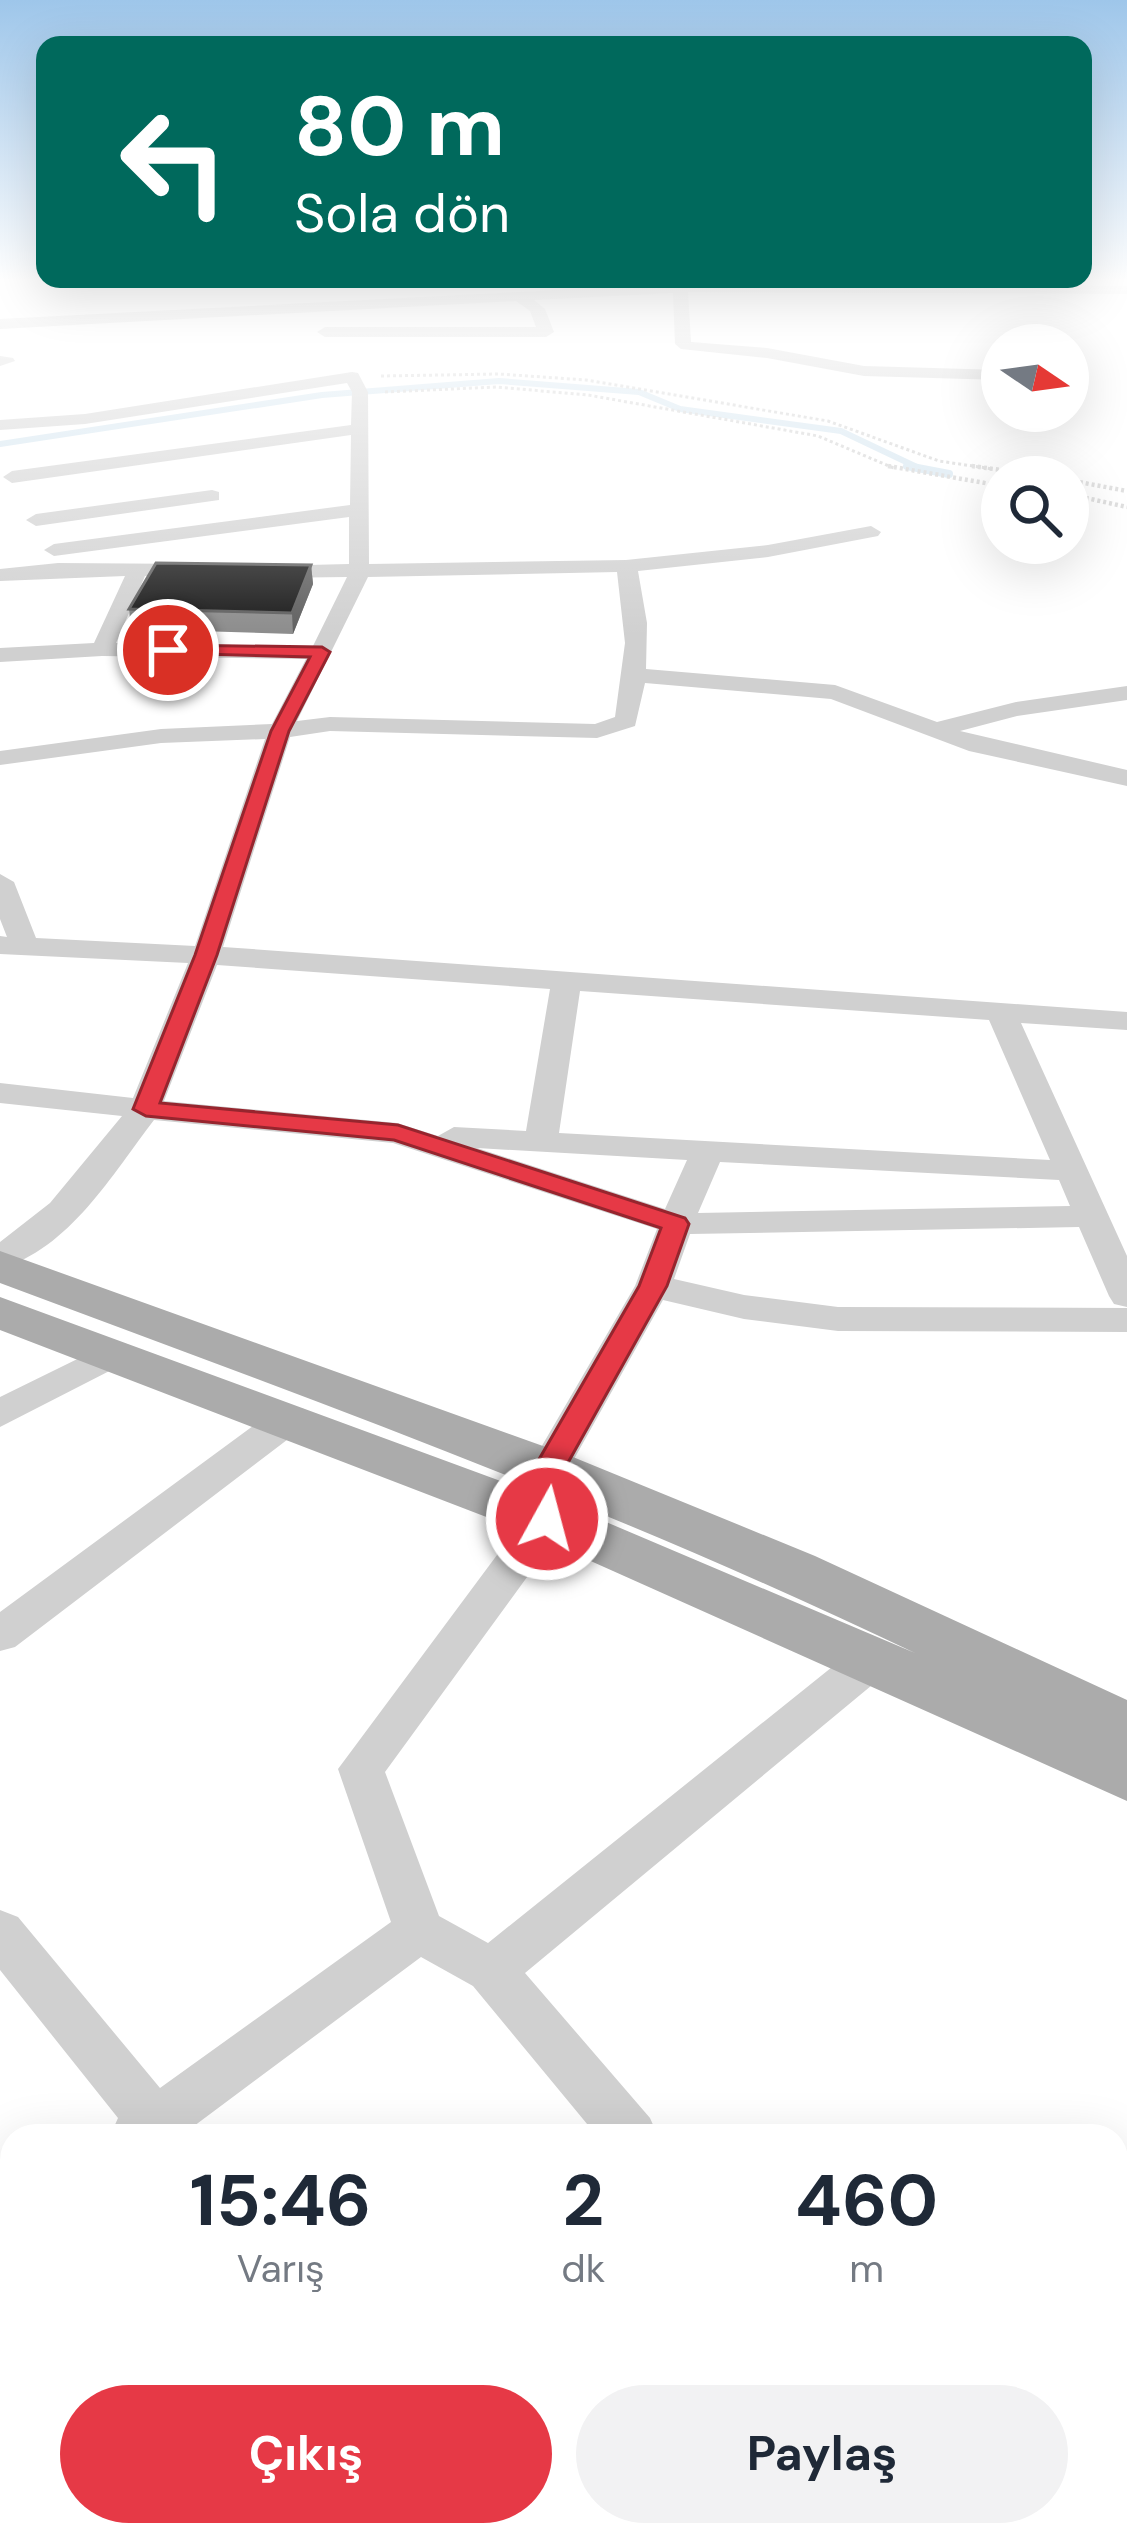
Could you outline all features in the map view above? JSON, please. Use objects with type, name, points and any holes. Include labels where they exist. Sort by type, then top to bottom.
[{"type":"main road","points":[[0,1261],[548,1494],[872,1658],[1127,1776]]},
{"type":"main road","points":[[0,1312],[290,1418],[795,1571],[1127,1727]]},
{"type":"street","points":[[0,425],[85,419],[193,399]]},
{"type":"street","points":[[0,1261],[46,1227],[81,1191],[146,1109],[206,955],[280,731],[359,573],[358,429],[352,399]]},
{"type":"street","points":[[12,477],[358,429]]},
{"type":"street","points":[[177,454],[239,526]]},
{"type":"street","points":[[0,456],[56,560]]},
{"type":"street","points":[[86,489],[191,472]]},
{"type":"street","points":[[36,520],[212,496]]},
{"type":"street","points":[[0,575],[239,526],[359,510]]},
{"type":"street","points":[[56,560],[138,569],[359,573],[626,566],[768,550],[871,532]]},
{"type":"street","points":[[0,758],[161,736],[349,723],[606,730],[626,721],[634,675],[633,584],[626,566]]},
{"type":"street","points":[[102,649],[138,569]]},
{"type":"street","points":[[0,655],[102,649],[322,652]]},
{"type":"street","points":[[634,675],[835,692],[930,730],[1009,754],[1127,778]]},
{"type":"street","points":[[930,730],[1016,709],[1127,693]]},
{"type":"street","points":[[0,882],[13,946],[206,955],[1127,1021]]},
{"type":"street","points":[[541,1143],[566,982]]},
{"type":"street","points":[[1002,1014],[1094,1216],[1118,1251],[1127,1296]]},
{"type":"street","points":[[0,1093],[398,1133],[706,1154],[1074,1171]]},
{"type":"street","points":[[398,1133],[676,1224],[1094,1216]]},
{"type":"street","points":[[622,2124],[491,1970],[419,1930],[361,1769],[548,1494],[653,1286],[706,1154]]},
{"type":"street","points":[[653,1286],[744,1307],[838,1319],[1127,1319]]},
{"type":"street","points":[[0,1414],[112,1354]]},
{"type":"street","points":[[0,1635],[290,1418]]},
{"type":"street","points":[[491,1970],[872,1658]]},
{"type":"street","points":[[164,2124],[419,1930]]},
{"type":"street","points":[[0,1932],[147,2124]]},
{"type":"path","points":[[609,399],[818,436],[913,475],[981,483]]},
{"type":"path","points":[[696,399],[844,424],[929,459],[981,467]]},
{"type":"path","points":[[1089,484],[1127,491]]},
{"type":"path","points":[[1089,499],[1127,508]]},
{"type":"building","points":[[156,563],[311,565],[292,613],[129,609]]},
{"type":"waterway","points":[[0,444],[297,399]]},
{"type":"waterway","points":[[655,399],[680,409],[841,431],[920,468]]},
{"type":"waterway","points":[[907,466],[920,468]]},
{"type":"waterway","points":[[920,468],[949,474]]},
{"type":"route","points":[[168,650],[322,652],[280,731],[206,955],[146,1109],[398,1133],[676,1224],[653,1286],[549,1468],[547,1519]]}]
